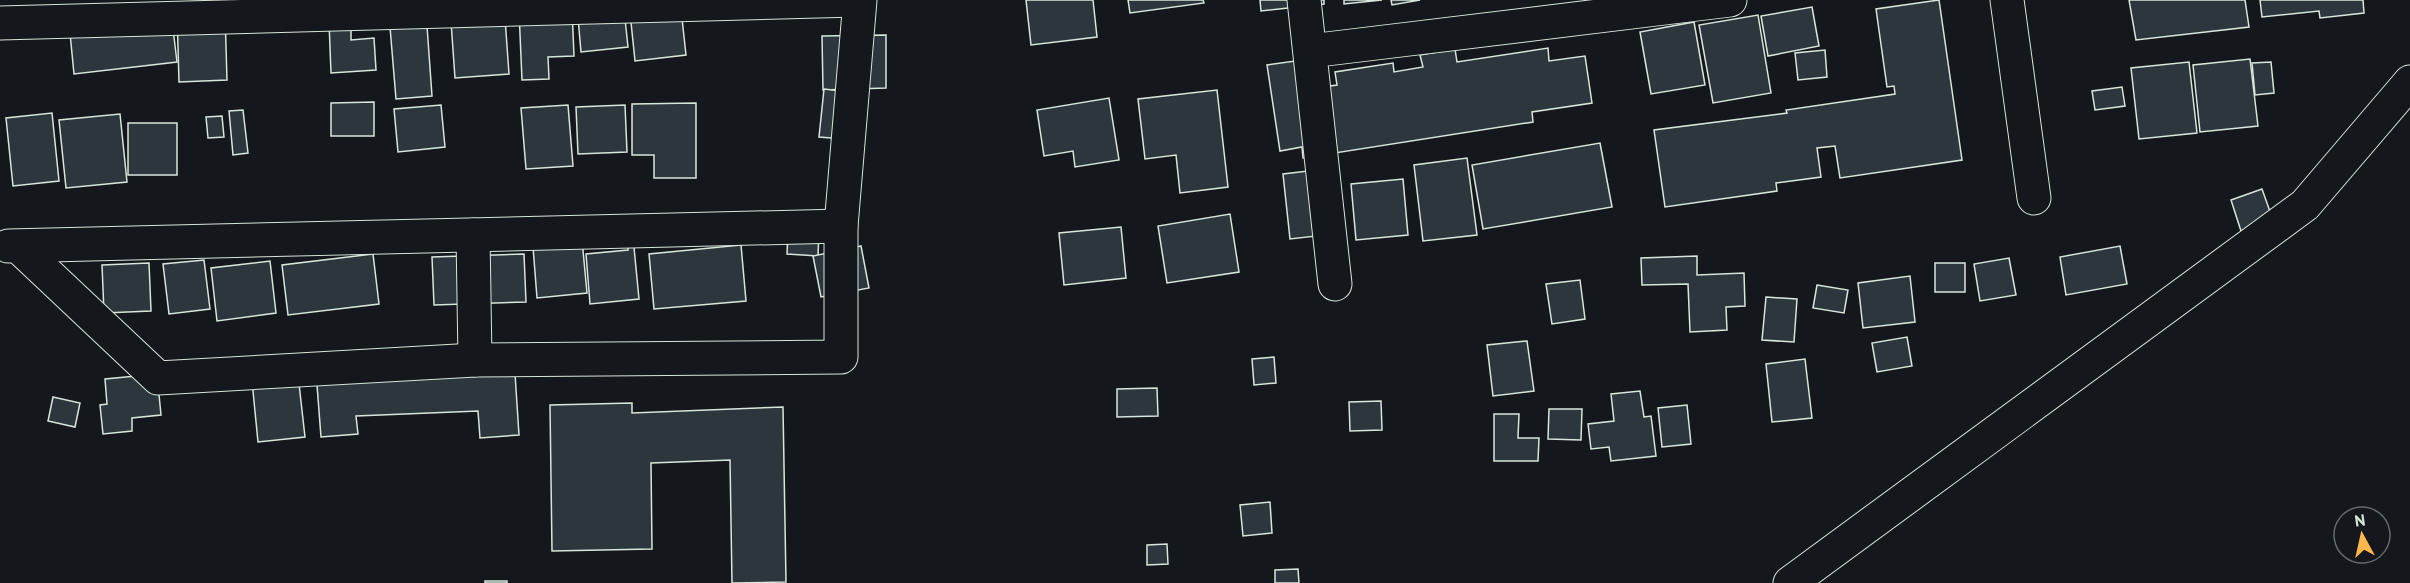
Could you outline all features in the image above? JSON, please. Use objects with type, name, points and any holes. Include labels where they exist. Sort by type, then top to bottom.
[{"type":"street","points":[[0,23],[858,0],[841,226],[841,357],[475,360],[158,378],[9,246]]},
{"type":"street","points":[[1304,0],[1335,284]]},
{"type":"street","points":[[1310,51],[1730,0]]},
{"type":"street","points":[[2007,0],[2034,198]]},
{"type":"street","points":[[1790,583],[2305,205],[2410,82]]},
{"type":"street","points":[[9,246],[841,226]]},
{"type":"street","points":[[472,235],[475,360]]},
{"type":"building","points":[[623,0],[628,47],[581,52],[577,6]]},
{"type":"building","points":[[680,0],[686,55],[635,61],[629,3]]},
{"type":"building","points":[[1026,0],[1093,0],[1097,37],[1031,45]]},
{"type":"building","points":[[1128,0],[1203,0],[1204,3],[1130,13]]},
{"type":"building","points":[[1260,0],[1324,0],[1324,4],[1261,11]]},
{"type":"building","points":[[1344,0],[1382,0],[1344,4]]},
{"type":"building","points":[[1391,0],[1420,0],[1392,5]]},
{"type":"building","points":[[1939,0],[1962,160],[1840,178],[1835,146],[1817,148],[1821,177],[1776,183],[1777,191],[1665,207],[1654,130],[1787,113],[1786,110],[1895,94],[1894,86],[1887,87],[1876,9]]},
{"type":"building","points":[[2129,0],[2245,0],[2249,27],[2136,40]]},
{"type":"building","points":[[2260,0],[2363,0],[2364,13],[2320,18],[2319,11],[2262,17]]},
{"type":"building","points":[[170,4],[177,62],[74,74],[69,23]]},
{"type":"building","points":[[504,4],[509,74],[455,78],[450,8]]},
{"type":"building","points":[[1812,7],[1819,46],[1768,56],[1761,16]]},
{"type":"building","points":[[572,9],[574,56],[548,57],[549,79],[522,80],[519,11]]},
{"type":"building","points":[[225,12],[227,80],[179,82],[177,13]]},
{"type":"building","points":[[426,12],[432,96],[396,99],[389,15]]},
{"type":"building","points":[[1758,15],[1771,93],[1713,103],[1699,25]]},
{"type":"building","points":[[351,21],[351,40],[374,38],[376,70],[331,73],[329,22]]},
{"type":"building","points":[[1694,22],[1705,85],[1651,94],[1640,32]]},
{"type":"building","points":[[886,35],[886,88],[823,90],[822,36]]},
{"type":"building","points":[[1548,48],[1549,61],[1585,56],[1592,103],[1532,112],[1533,122],[1303,158],[1302,147],[1280,151],[1267,65],[1295,61],[1300,90],[1337,85],[1335,72],[1393,63],[1394,72],[1423,67],[1420,55],[1455,49],[1457,62]]},
{"type":"building","points":[[1825,50],[1827,77],[1798,80],[1795,53]]},
{"type":"building","points":[[2250,59],[2258,126],[2200,132],[2193,65]]},
{"type":"building","points":[[2189,62],[2197,133],[2139,139],[2131,68]]},
{"type":"building","points":[[2271,62],[2274,93],[2255,95],[2252,63]]},
{"type":"building","points":[[2122,87],[2125,106],[2095,110],[2092,91]]},
{"type":"building","points":[[824,89],[849,92],[844,139],[819,137]]},
{"type":"building","points":[[1217,90],[1228,187],[1180,193],[1176,155],[1145,159],[1138,99]]},
{"type":"building","points":[[1109,98],[1119,160],[1075,167],[1073,151],[1044,156],[1037,110]]},
{"type":"building","points":[[374,102],[374,136],[331,136],[331,103]]},
{"type":"building","points":[[696,103],[696,178],[654,178],[654,155],[632,155],[632,104]]},
{"type":"building","points":[[441,105],[445,147],[398,152],[394,109]]},
{"type":"building","points":[[568,105],[573,166],[526,169],[521,108]]},
{"type":"building","points":[[625,105],[627,152],[578,154],[576,107]]},
{"type":"building","points":[[243,110],[248,153],[233,155],[229,111]]},
{"type":"building","points":[[52,113],[59,181],[13,186],[6,118]]},
{"type":"building","points":[[120,114],[127,182],[66,188],[59,120]]},
{"type":"building","points":[[222,116],[224,137],[208,138],[206,117]]},
{"type":"building","points":[[128,123],[177,123],[177,175],[128,175]]},
{"type":"building","points":[[1600,143],[1612,207],[1483,229],[1472,165]]},
{"type":"building","points":[[1467,158],[1477,235],[1423,241],[1414,165]]},
{"type":"building","points":[[1308,171],[1343,233],[1290,239],[1283,174]]},
{"type":"building","points":[[1403,179],[1408,235],[1356,240],[1351,184]]},
{"type":"building","points":[[2262,189],[2273,220],[2241,231],[2231,200]]},
{"type":"building","points":[[1230,214],[1239,272],[1167,283],[1158,226]]},
{"type":"building","points":[[1121,227],[1126,278],[1064,285],[1059,233]]},
{"type":"building","points":[[581,229],[587,293],[537,298],[532,234]]},
{"type":"building","points":[[788,231],[819,231],[818,256],[787,254]]},
{"type":"building","points":[[633,237],[639,299],[590,304],[586,254],[628,250],[627,238]]},
{"type":"building","points":[[741,245],[746,301],[654,309],[649,254]]},
{"type":"building","points":[[861,246],[869,288],[821,297],[813,256]]},
{"type":"building","points":[[2120,246],[2127,284],[2066,295],[2060,257]]},
{"type":"building","points":[[373,254],[379,304],[288,315],[282,265]]},
{"type":"building","points":[[524,254],[526,302],[434,305],[432,257]]},
{"type":"building","points":[[1697,256],[1697,275],[1744,273],[1745,306],[1726,307],[1727,330],[1690,332],[1688,284],[1642,285],[1641,258]]},
{"type":"building","points":[[2009,258],[2016,295],[1980,301],[1974,264]]},
{"type":"building","points":[[204,260],[210,309],[169,314],[163,264]]},
{"type":"building","points":[[270,261],[276,313],[217,321],[211,268]]},
{"type":"building","points":[[149,263],[151,311],[104,313],[102,265]]},
{"type":"building","points":[[1935,263],[1965,263],[1965,292],[1935,292]]},
{"type":"building","points":[[1910,276],[1915,322],[1863,328],[1858,283]]},
{"type":"building","points":[[1580,280],[1585,319],[1552,324],[1546,284]]},
{"type":"building","points":[[1817,285],[1848,290],[1844,313],[1813,308]]},
{"type":"building","points":[[1766,297],[1797,299],[1794,342],[1762,340]]},
{"type":"building","points":[[1907,337],[1912,366],[1877,372],[1872,343]]},
{"type":"building","points":[[1527,341],[1534,391],[1493,396],[1487,345]]},
{"type":"building","points":[[1274,357],[1276,383],[1254,385],[1252,359]]},
{"type":"building","points":[[514,358],[519,435],[480,438],[478,411],[356,416],[358,434],[321,437],[316,372]]},
{"type":"building","points":[[1805,359],[1812,418],[1772,422],[1766,364]]},
{"type":"building","points":[[297,366],[305,437],[258,442],[251,371]]},
{"type":"building","points":[[157,374],[161,415],[132,418],[132,431],[103,434],[100,405],[107,404],[105,379]]},
{"type":"building","points":[[1157,388],[1158,416],[1117,417],[1117,389]]},
{"type":"building","points":[[1640,391],[1644,417],[1651,416],[1656,456],[1611,461],[1609,447],[1591,449],[1588,424],[1614,421],[1611,394]]},
{"type":"building","points":[[53,397],[80,403],[75,427],[48,421]]},
{"type":"building","points":[[1381,401],[1382,430],[1350,431],[1349,402]]},
{"type":"building","points":[[632,403],[632,413],[783,407],[786,582],[732,583],[730,460],[651,463],[652,549],[552,551],[550,405]]},
{"type":"building","points":[[1687,405],[1691,444],[1662,447],[1658,408]]},
{"type":"building","points":[[1549,409],[1582,409],[1581,440],[1548,439]]},
{"type":"building","points":[[1494,414],[1519,414],[1518,438],[1539,438],[1538,461],[1494,461]]},
{"type":"building","points":[[1270,502],[1272,533],[1243,536],[1240,505]]},
{"type":"building","points":[[1167,544],[1168,564],[1147,565],[1147,545]]},
{"type":"building","points":[[1298,569],[1299,583],[1275,583],[1275,570]]},
{"type":"building","points":[[485,581],[507,581],[507,583],[485,583]]}]
